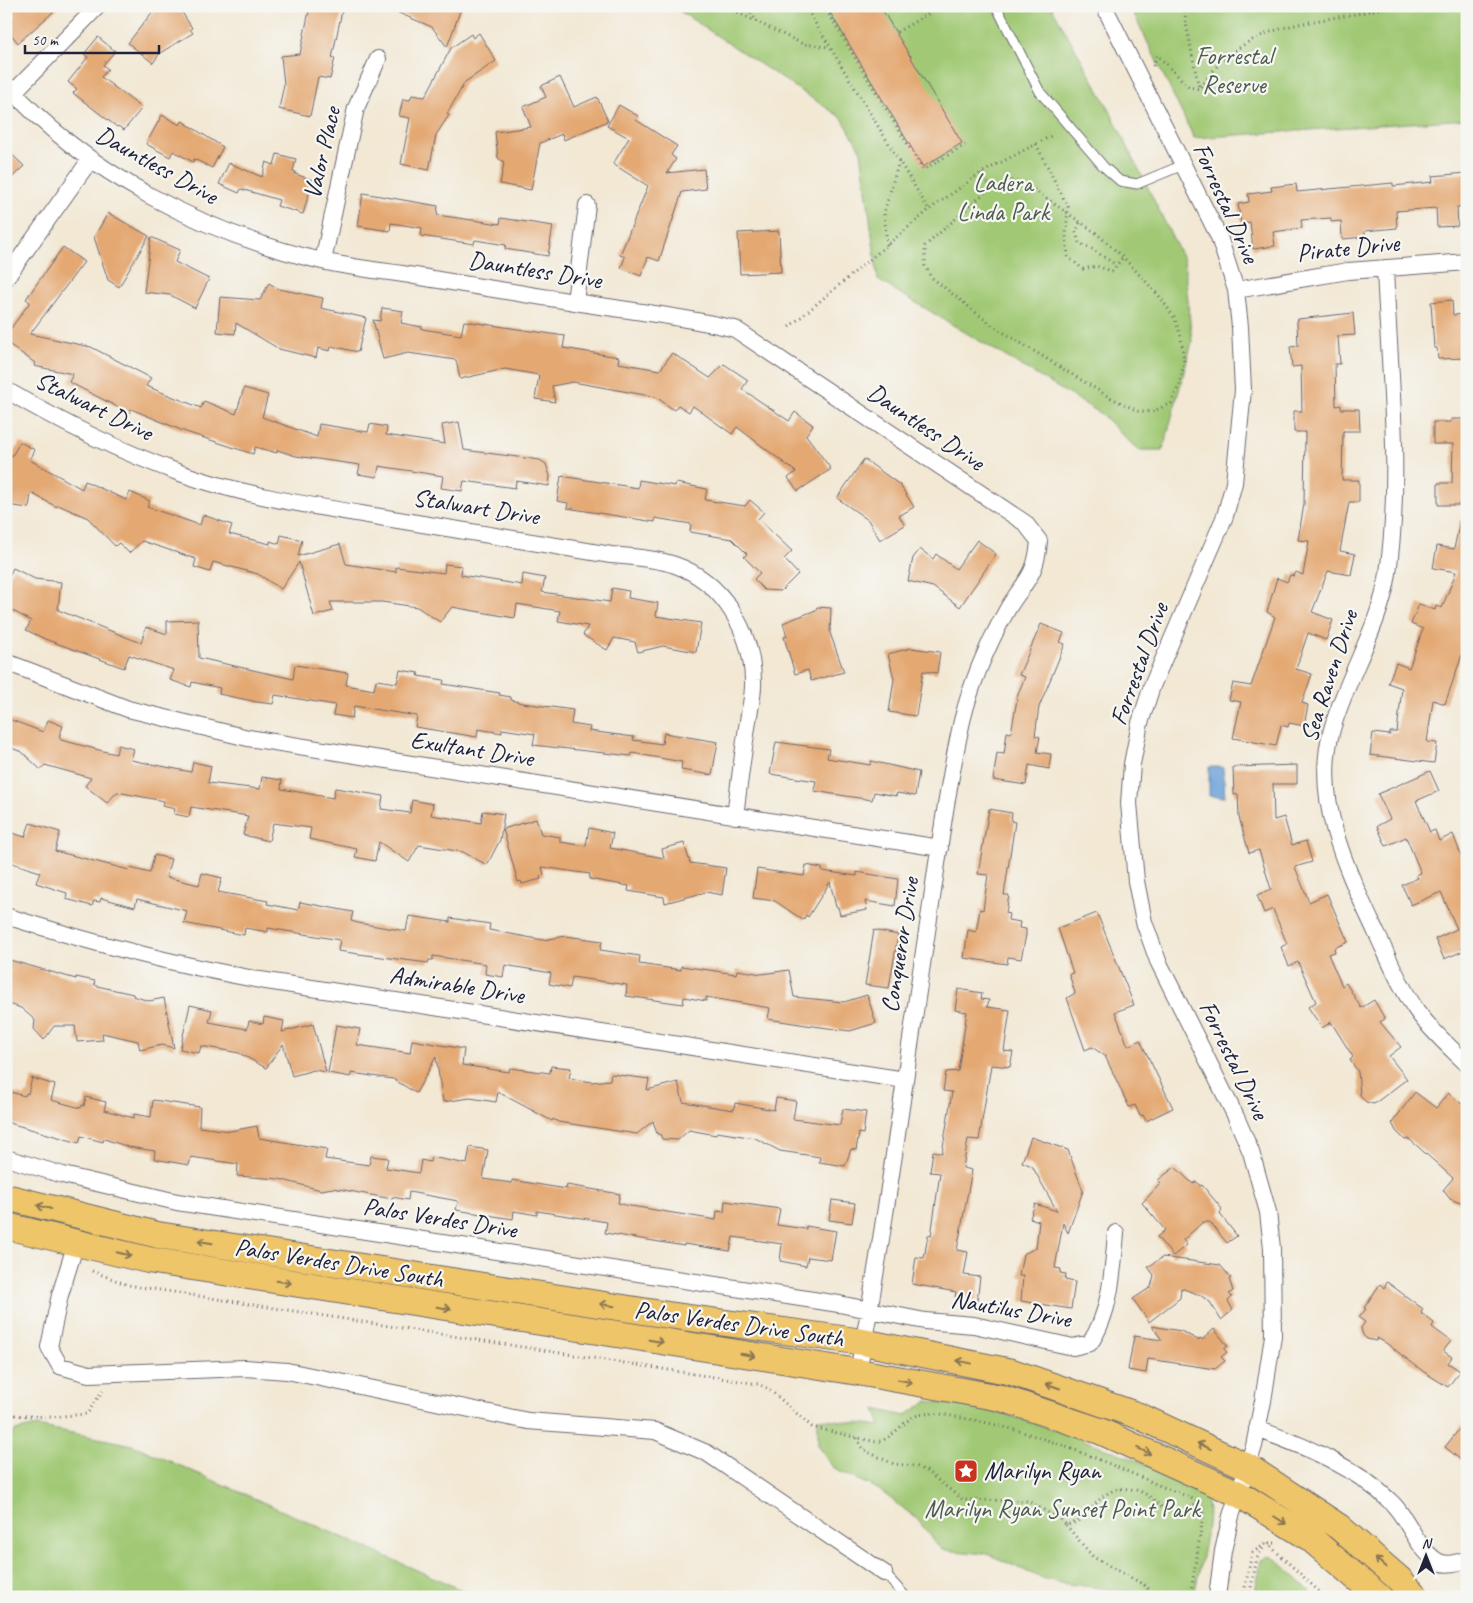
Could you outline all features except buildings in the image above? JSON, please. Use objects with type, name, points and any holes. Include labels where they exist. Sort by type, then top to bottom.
[{"type":"main road","name":"Palos Verdes Drive South","points":[[6,1197],[158,1235],[668,1315],[863,1342],[1012,1372],[1139,1416],[1248,1467],[1339,1527],[1398,1578],[1416,1597]]},
{"type":"main road","points":[[73,1253],[82,1217]]},
{"type":"main road","name":"Palos Verdes Drive South","points":[[6,1226],[73,1253],[148,1260],[858,1372],[1010,1401],[1100,1431],[1238,1494],[1310,1538],[1380,1597]]},
{"type":"street","points":[[10,88],[98,6]]},
{"type":"street","name":"Forrestal Drive","points":[[1104,6],[1219,237],[1236,290],[1243,390],[1234,483],[1225,516],[1152,686],[1140,723],[1132,764],[1129,804],[1136,881],[1144,922],[1158,961],[1247,1143],[1268,1212],[1272,1248],[1273,1336],[1257,1429],[1248,1467],[1238,1494],[1223,1551],[1218,1597]]},
{"type":"street","name":"Valor Place","points":[[323,261],[356,108],[378,59]]},
{"type":"street","name":"Dauntless Drive","points":[[10,88],[90,160],[148,194],[206,223],[273,247],[323,261],[696,320],[735,329],[1025,524],[1040,541]]},
{"type":"street","points":[[6,278],[90,160]]},
{"type":"street","points":[[575,302],[588,205]]},
{"type":"street","name":"Pirate Drive","points":[[1236,290],[1319,275],[1467,262]]},
{"type":"street","name":"Sea Raven Drive","points":[[1385,268],[1396,462],[1392,541],[1387,577],[1377,610],[1331,734],[1326,763],[1327,796],[1332,821],[1348,872],[1398,980],[1418,1012],[1467,1064]]},
{"type":"street","name":"Stalwart Drive","points":[[6,390],[55,419],[113,446],[181,473],[228,486],[310,505],[611,555],[646,558],[675,565],[700,577],[722,597],[738,620],[749,647],[754,681],[735,816]]},
{"type":"street","name":"Conqueror Drive","points":[[858,1372],[870,1309],[940,848],[962,720],[974,684],[1008,609],[1027,583],[1038,562],[1040,541]]},
{"type":"street","name":"Exultant Drive","points":[[6,662],[128,709],[248,738],[940,848]]},
{"type":"street","name":"Admirable Drive","points":[[6,916],[120,951],[179,965],[260,980],[904,1080]]},
{"type":"street","name":"Palos Verdes Drive","points":[[6,1158],[63,1175],[177,1202],[870,1309]]},
{"type":"street","name":"Nautilus Drive","points":[[870,1309],[926,1321],[974,1325],[1072,1347],[1090,1343],[1099,1330],[1112,1273],[1116,1233]]},
{"type":"street","points":[[73,1253],[49,1346],[60,1366],[89,1374],[245,1368],[287,1371],[528,1421],[655,1431],[707,1454],[884,1573]]},
{"type":"street","points":[[1257,1429],[1320,1453],[1373,1486],[1394,1505],[1422,1548],[1439,1562],[1458,1563],[1467,1559]]},
{"type":"lane","points":[[996,6],[1040,92],[1103,166],[1120,181],[1136,184],[1183,165]]},
{"type":"lane","points":[[884,1573],[906,1597]]},
{"type":"path","points":[[724,6],[803,44],[830,47]]},
{"type":"path","points":[[744,6],[758,24]]},
{"type":"path","points":[[805,6],[930,210]]},
{"type":"path","points":[[824,6],[923,170],[964,145]]},
{"type":"path","points":[[1186,6],[1185,19],[1199,89]]},
{"type":"path","points":[[1199,89],[1227,57],[1262,34],[1306,21],[1369,12],[1389,6]]},
{"type":"path","points":[[897,32],[940,7]]},
{"type":"path","points":[[1157,55],[1188,87],[1199,89]]},
{"type":"path","points":[[789,328],[930,210],[981,173],[1053,135]]},
{"type":"path","points":[[1036,144],[1068,206],[1069,215],[1066,235],[1068,257],[1084,269],[1096,266],[1112,271],[1123,257]]},
{"type":"path","points":[[887,245],[884,213],[900,161]]},
{"type":"path","points":[[982,174],[990,188]]},
{"type":"path","points":[[1011,181],[1026,184],[1123,257],[1161,298],[1175,319],[1184,362],[1179,386],[1171,402],[1152,412],[1138,412],[1109,398],[1017,341],[960,302],[931,277],[925,266],[926,246],[990,188],[1011,181]]},
{"type":"path","points":[[1080,223],[1076,232],[1078,244],[1092,249],[1116,265]]},
{"type":"path","points":[[73,1253],[128,1286],[758,1384],[769,1389],[812,1427],[876,1442],[885,1441],[905,1421],[916,1415],[937,1413],[974,1420],[1034,1436],[1070,1448],[1199,1503],[1204,1509],[1204,1517],[1190,1597]]},
{"type":"path","points":[[6,1419],[12,1415],[51,1417],[87,1414],[103,1394],[106,1374]]},
{"type":"path","points":[[857,1438],[862,1448],[870,1454],[894,1464],[915,1466],[925,1470],[962,1500],[1028,1500],[1061,1520],[1094,1557],[1146,1586],[1154,1597]]},
{"type":"path","points":[[1066,1525],[1084,1518],[1102,1496],[1112,1490],[1131,1489],[1148,1497],[1162,1508],[1172,1511],[1187,1510],[1199,1503]]},
{"type":"path","points":[[1243,1597],[1249,1558],[1256,1548],[1267,1543]]},
{"type":"path","points":[[1249,1597],[1257,1558],[1267,1543]]},
{"type":"path","points":[[1267,1543],[1325,1597]]},
{"type":"green space","name":"Ladera Linda Park","points":[[672,6],[1051,6],[1107,105],[1184,261],[1192,342],[1163,450],[1138,450],[1100,413],[878,280],[861,151],[842,118]]},
{"type":"green space","name":"Forrestal Reserve","points":[[1130,6],[1467,6],[1467,119],[1194,138]]},
{"type":"green space","name":"Marilyn Ryan Sunset Point Park","points":[[927,1401],[993,1412],[1046,1427],[1146,1464],[1175,1477],[1196,1490],[1206,1500],[1208,1508],[1204,1547],[1194,1597],[1139,1597],[1132,1592],[1060,1583],[1039,1577],[988,1554],[942,1550],[916,1518],[878,1489],[834,1469],[818,1445],[818,1418],[881,1426],[875,1409],[905,1416]]},
{"type":"green space","points":[[37,1426],[133,1445],[478,1597],[6,1597],[6,1439],[15,1431]]},
{"type":"green space","points":[[1269,1556],[1276,1559],[1316,1597],[1254,1597],[1261,1560]]},
{"type":"water","points":[[1209,767],[1223,767],[1225,797],[1209,796]]},
{"type":"waterway","points":[[1126,10],[1133,6]]},
{"type":"place","name":"Marilyn Ryan","points":[[966,1471]]}]
